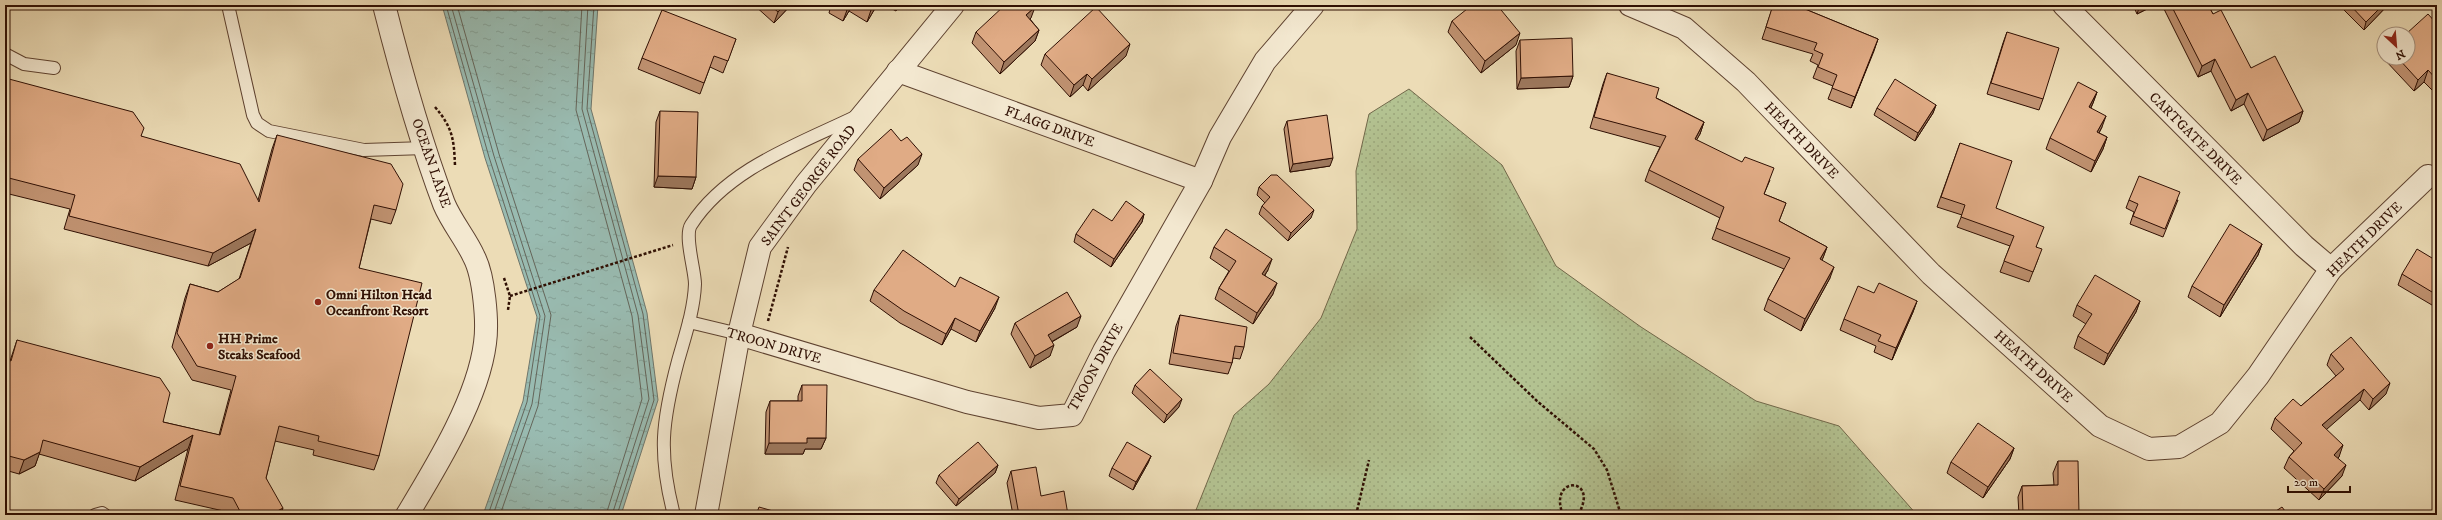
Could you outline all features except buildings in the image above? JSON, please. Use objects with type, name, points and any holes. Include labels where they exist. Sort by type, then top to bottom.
[{"type":"street","name":"OCEAN LANE","points":[[384,5],[425,148],[445,206],[475,258],[485,303],[485,343],[476,379],[458,424],[428,480],[407,515]]},
{"type":"street","name":"SAINT GEORGE ROAD","points":[[706,515],[739,334],[760,247],[806,184],[898,70],[953,5]]},
{"type":"street","name":"TROON DRIVE","points":[[739,334],[967,402],[1039,418],[1072,414],[1104,351],[1201,180],[1220,137],[1265,61],[1313,5]]},
{"type":"street","name":"HEATH DRIVE","points":[[1630,5],[1684,28],[1746,82],[1943,284],[2100,426],[2149,449],[2179,447],[2220,423],[2258,376],[2331,269],[2428,176]]},
{"type":"street","name":"CARTGATE DRIVE","points":[[2064,5],[2304,246],[2331,269]]},
{"type":"street","name":"FLAGG DRIVE","points":[[898,70],[1201,180]]},
{"type":"lane","points":[[228,5],[253,115],[262,128],[269,131],[364,150],[425,148]]},
{"type":"lane","points":[[5,54],[24,64],[54,68]]},
{"type":"lane","points":[[674,515],[663,467],[664,422],[689,322],[695,285],[688,239],[689,226],[726,187],[758,164],[863,113]]},
{"type":"lane","name":"TROON DRIVE","points":[[689,322],[739,334]]},
{"type":"lane","points":[[95,515],[102,513],[105,515]]},
{"type":"path","points":[[763,341],[788,246],[792,240]]},
{"type":"path","points":[[510,296],[672,245]]},
{"type":"path","points":[[1470,337],[1537,402],[1594,449],[1607,470],[1621,515]]},
{"type":"path","points":[[1356,515],[1369,460]]},
{"type":"path","points":[[1563,515],[1559,496],[1562,490],[1569,485],[1576,486],[1583,490],[1585,496],[1585,504],[1578,515]]},
{"type":"green space","points":[[1409,89],[1502,165],[1556,266],[1641,327],[1756,401],[1839,426],[1917,515],[1190,515],[1196,510],[1234,415],[1269,384],[1321,318],[1357,229],[1356,171],[1369,114]]},
{"type":"water","points":[[442,5],[598,5],[591,109],[647,313],[658,400],[621,515],[483,515],[523,401],[537,317],[485,158]]},
{"type":"place","name":"Omni Hilton Head Oceanfront Resort","points":[[318,302]]},
{"type":"place","name":"HH Prime Steaks Seafood","points":[[210,346]]}]
